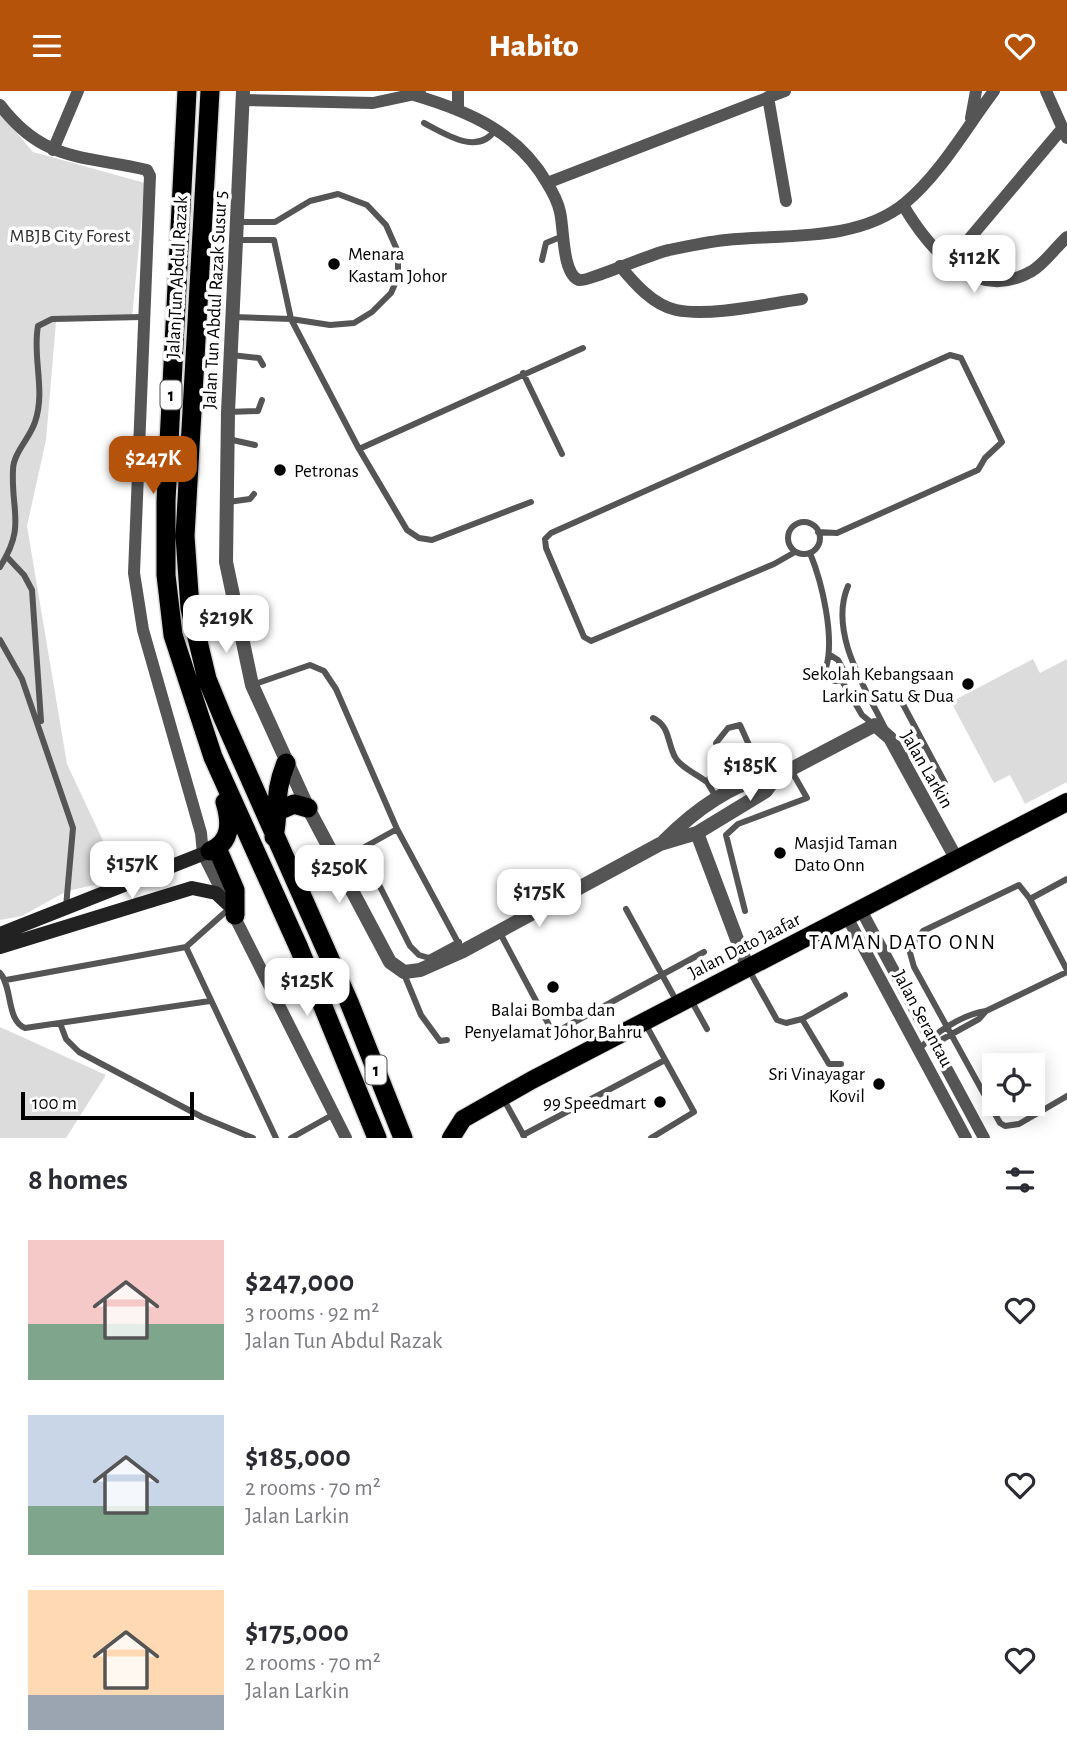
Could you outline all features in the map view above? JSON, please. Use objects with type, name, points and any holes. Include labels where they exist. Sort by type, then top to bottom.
[{"type":"highway","name":"Jalan Tun Abdul Razak","points":[[187,91],[166,502],[166,575],[178,655],[214,757],[299,948],[377,1138]]},
{"type":"highway","name":"Jalan Tun Abdul Razak","points":[[210,91],[186,500],[186,577],[190,608],[207,679],[274,838],[350,1006],[403,1138]]},
{"type":"highway","points":[[214,757],[229,816],[228,834],[210,851],[235,890],[233,911]]},
{"type":"highway","points":[[274,838],[278,811],[275,793],[286,763]]},
{"type":"highway","points":[[278,811],[293,804],[308,808]]},
{"type":"main road","name":"Jalan Dato Jaafar","points":[[451,1138],[457,1123],[502,1096],[683,999],[1067,802]]},
{"type":"main road","points":[[0,934],[210,851]]},
{"type":"main road","points":[[0,947],[192,888],[216,893],[233,911]]},
{"type":"street","points":[[52,151],[78,91]]},
{"type":"street","points":[[243,95],[373,103],[428,91]]},
{"type":"street","points":[[458,91],[458,109]]},
{"type":"street","points":[[547,183],[785,91]]},
{"type":"street","points":[[971,123],[976,91]]},
{"type":"street","points":[[414,95],[458,109],[496,128],[519,146],[547,183],[559,208],[570,273],[580,280],[590,279],[668,250],[723,240],[844,230],[903,205],[925,184],[994,91]]},
{"type":"street","points":[[948,264],[1064,134],[1046,91]]},
{"type":"street","name":"Jalan Tun Abdul Razak Susur 5","points":[[243,95],[228,412],[226,562],[251,685],[333,858],[390,962],[404,972]]},
{"type":"street","points":[[768,97],[786,201]]},
{"type":"street","points":[[0,106],[25,131],[52,151],[147,170],[150,176],[142,317],[134,573],[136,599],[201,833],[210,851]]},
{"type":"street","points":[[903,205],[932,248],[948,264],[977,278],[1015,278],[1033,270],[1067,237]]},
{"type":"street","points":[[620,266],[634,285],[675,309],[701,311],[802,299]]},
{"type":"street","name":"Jalan Larkin","points":[[404,972],[420,970],[461,947],[499,931],[660,844],[696,833],[766,791],[776,778],[875,725],[890,738],[957,860]]},
{"type":"street","name":"Jalan Larkin","points":[[660,844],[692,815],[720,798],[760,778],[776,778]]},
{"type":"street","points":[[720,798],[696,833],[747,966]]},
{"type":"street","points":[[233,911],[346,1138]]},
{"type":"street","name":"Jalan Serantau","points":[[854,913],[932,1041],[984,1138]]},
{"type":"street","name":"Jalan Serantau","points":[[854,913],[919,1049],[966,1138]]},
{"type":"lane","points":[[424,124],[459,141],[476,143],[490,138],[496,128]]},
{"type":"lane","points":[[233,317],[292,319],[330,325],[354,323],[372,312],[391,293],[398,277],[398,252],[392,236],[377,213],[347,196],[319,197],[275,222],[237,222]]},
{"type":"lane","points":[[275,222],[274,240],[292,319],[359,449],[407,530],[419,538],[432,540],[531,502]]},
{"type":"lane","points":[[542,260],[546,243],[565,236]]},
{"type":"lane","points":[[236,240],[274,240]]},
{"type":"lane","points":[[0,567],[12,548],[17,524],[12,469],[35,424],[39,408],[38,326],[52,319],[142,317]]},
{"type":"lane","points":[[359,449],[583,348]]},
{"type":"lane","points":[[231,355],[259,358],[263,365]]},
{"type":"lane","points":[[795,552],[788,540],[793,526],[807,523],[818,532],[837,533],[978,470],[985,458],[1002,442],[961,358],[950,355],[551,533],[545,539],[546,548],[584,636],[591,641],[749,575],[795,552],[810,553],[817,547],[818,532]]},
{"type":"lane","points":[[523,373],[562,454]]},
{"type":"lane","points":[[228,412],[258,411],[262,400]]},
{"type":"lane","points":[[228,439],[255,445]]},
{"type":"lane","points":[[227,502],[250,499],[254,494]]},
{"type":"lane","points":[[810,553],[820,578],[830,655],[827,668],[834,681],[842,681]]},
{"type":"lane","points":[[7,557],[24,575],[32,590],[41,727]]},
{"type":"lane","points":[[848,586],[844,617],[848,649],[890,738]]},
{"type":"lane","points":[[0,640],[22,679],[41,727],[72,828],[70,888],[65,908]]},
{"type":"lane","points":[[830,655],[838,660],[845,673],[842,681]]},
{"type":"lane","points":[[251,685],[310,665],[324,671],[336,689],[397,829],[461,947],[429,958],[419,955],[410,946],[361,849]]},
{"type":"lane","points":[[842,681],[862,715],[875,725]]},
{"type":"lane","points":[[898,695],[946,783]]},
{"type":"lane","points":[[653,718],[662,724],[669,735],[676,759],[707,782],[720,798]]},
{"type":"lane","points":[[740,725],[754,756],[739,767],[722,760],[716,743],[728,728],[740,725]]},
{"type":"lane","points":[[902,758],[924,744]]},
{"type":"lane","points":[[707,782],[722,760]]},
{"type":"lane","points":[[745,911],[726,835],[738,824],[807,798],[791,770]]},
{"type":"lane","points":[[333,858],[361,849],[397,829]]},
{"type":"lane","points":[[1030,899],[1067,879]]},
{"type":"lane","points":[[919,1049],[949,1032],[976,1013],[986,1011],[1067,971],[1030,899],[1019,885],[923,930],[911,944],[914,967],[949,1032],[995,1118],[1005,1126],[1019,1123],[1067,1096]]},
{"type":"lane","points":[[70,888],[84,901]]},
{"type":"lane","points":[[626,909],[662,975],[707,1029]]},
{"type":"lane","points":[[6,980],[186,947],[233,911]]},
{"type":"lane","points":[[499,931],[550,1027],[558,1031],[704,951]]},
{"type":"lane","points":[[186,947],[276,1138]]},
{"type":"lane","points":[[747,966],[777,1020],[786,1023],[802,1019],[845,995]]},
{"type":"lane","points":[[404,972],[431,1033],[440,1041],[447,1040]]},
{"type":"lane","points":[[0,973],[6,980],[16,1021],[25,1028],[211,1001]]},
{"type":"lane","points":[[802,1019],[829,1064],[841,1064]]},
{"type":"lane","points":[[643,1020],[694,1112],[651,1138]]},
{"type":"lane","points":[[60,1023],[66,1039],[79,1052],[202,1117],[253,1138]]},
{"type":"lane","points":[[502,1096],[524,1137],[666,1060]]},
{"type":"lane","points":[[291,1138],[334,1114]]},
{"type":"green space","name":"MBJB City Forest","points":[[0,113],[33,152],[145,183],[132,318],[56,322],[46,440],[27,526],[67,764],[121,879],[67,891],[22,916],[0,920]]},
{"type":"green space","points":[[1033,659],[1040,673],[1067,659],[1067,782],[1025,804],[1010,775],[994,783],[951,702]]},
{"type":"green space","points":[[0,1027],[106,1075],[66,1138],[0,1138]]},
{"type":"place","name":"Menara Kastam Johor","points":[[334,264]]},
{"type":"place","name":"Petronas","points":[[280,470]]},
{"type":"place","name":"Sekolah Kebangsaan Larkin Satu & Dua","points":[[968,684]]},
{"type":"place","name":"Masjid Taman Dato Onn","points":[[780,853]]},
{"type":"place","name":"Balai Bomba dan Penyelamat Johor Bahru","points":[[553,987]]},
{"type":"place","name":"Sri Vinayagar Kovil","points":[[879,1084]]},
{"type":"place","name":"99 Speedmart","points":[[660,1102]]},
{"type":"district","name":"TAMAN DATO ONN","points":[[903,942]]}]
